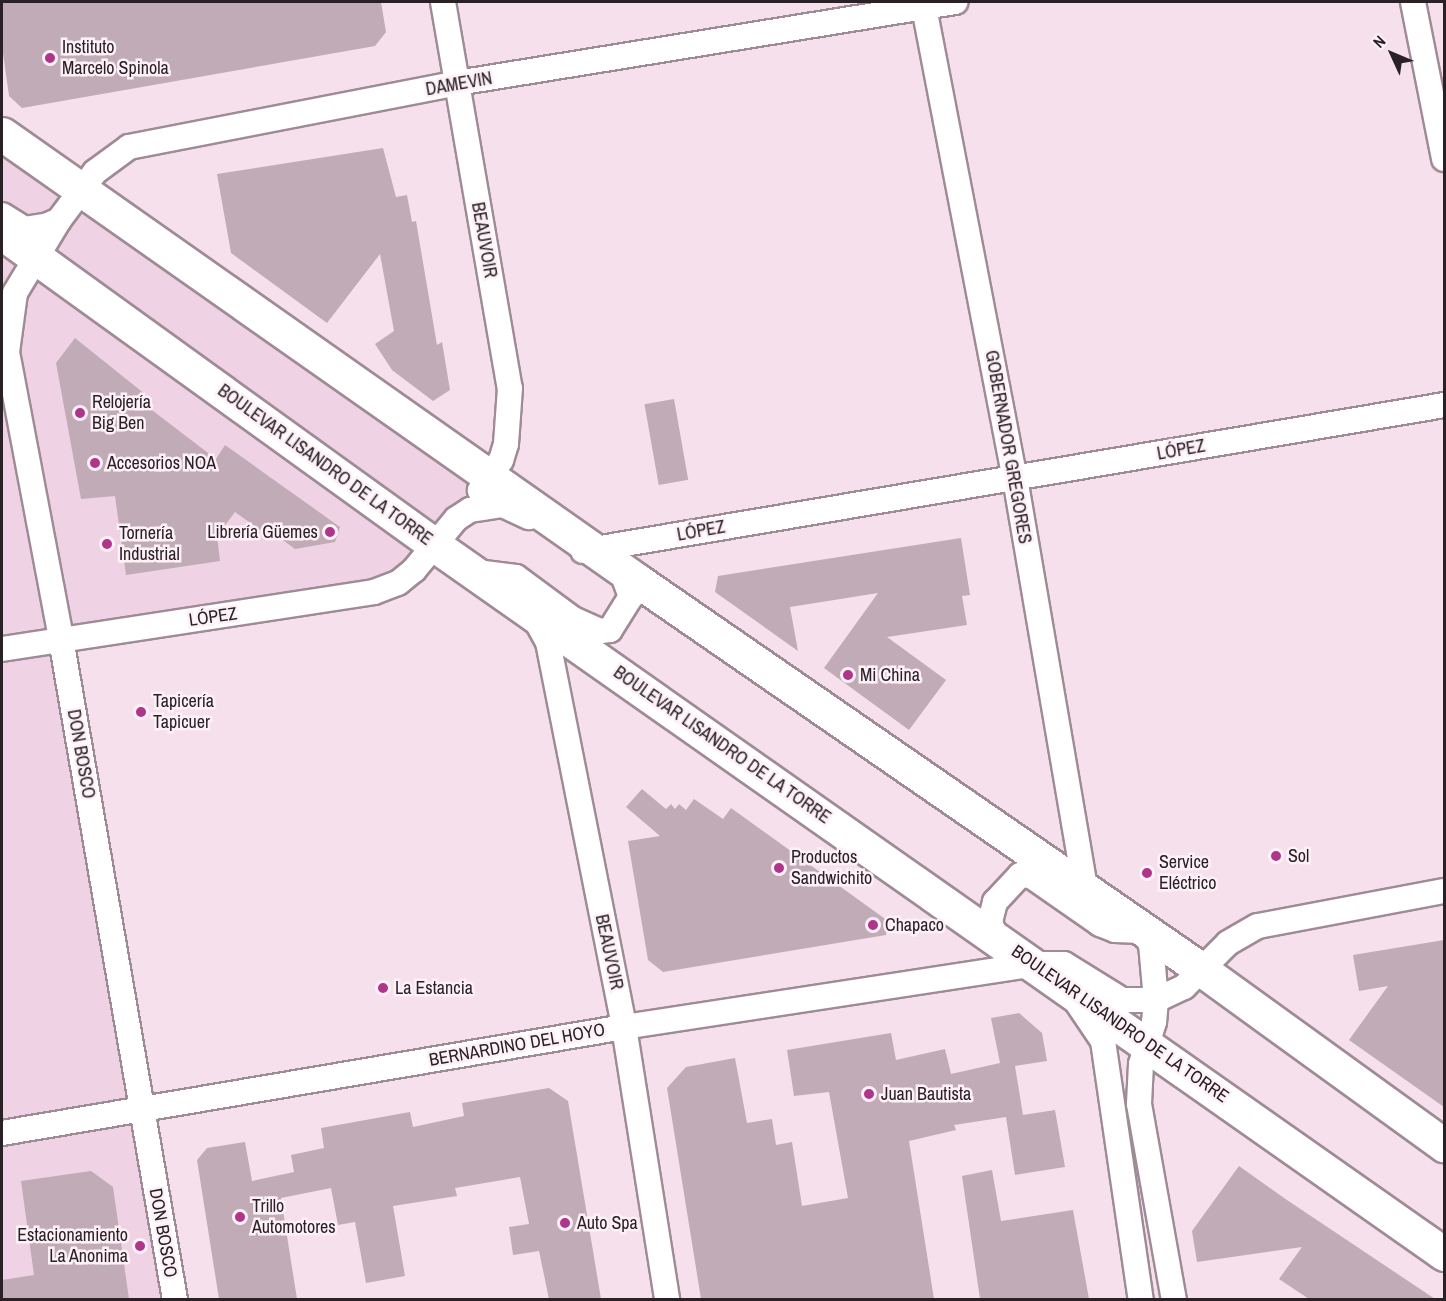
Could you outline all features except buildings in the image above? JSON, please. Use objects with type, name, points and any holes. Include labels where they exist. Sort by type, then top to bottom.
[{"type":"street","name":"BEAUVOIR","points":[[443,2],[510,388],[506,444],[490,476],[456,519]]},
{"type":"street","name":"DAMEVIN","points":[[68,206],[104,162],[129,147],[457,84],[924,4],[954,2]]},
{"type":"street","points":[[1413,2],[1444,159]]},
{"type":"street","name":"GOBERNADOR GREGORES","points":[[924,4],[1015,478],[1086,894]]},
{"type":"street","points":[[2,134],[40,160],[68,206],[490,476],[1086,894],[1202,970],[1444,1144]]},
{"type":"street","points":[[2,215],[24,229],[68,206]]},
{"type":"street","name":"DON BOSCO","points":[[68,206],[34,256],[15,292],[7,352],[62,639],[175,1299]]},
{"type":"street","name":"BOULEVAR LISANDRO DE LA TORRE","points":[[2,233],[458,560],[1444,1254]]},
{"type":"street","points":[[2,306],[7,352]]},
{"type":"street","name":"LÓPEZ","points":[[456,519],[488,505],[503,505],[522,512],[567,546],[580,551],[1444,405]]},
{"type":"street","points":[[456,519],[453,542],[458,560],[516,577],[573,619],[600,631],[610,630],[631,597],[621,569]]},
{"type":"street","name":"LÓPEZ","points":[[2,649],[374,592],[458,560]]},
{"type":"street","name":"BEAUVOIR","points":[[531,610],[548,642],[624,1027],[667,1299]]},
{"type":"street","points":[[996,937],[990,922],[995,902],[1020,875],[1031,876],[1100,924],[1115,930],[1142,932]]},
{"type":"street","points":[[1156,1000],[1184,987],[1228,943],[1258,926],[1444,891]]},
{"type":"street","points":[[1142,932],[1155,962],[1156,1000],[1138,1082],[1139,1104],[1174,1299]]},
{"type":"street","name":"BERNARDINO DEL HOYO","points":[[2,1132],[624,1027],[1047,973],[1064,964],[1122,1000],[1156,1000]]},
{"type":"street","points":[[1047,973],[1103,1041],[1141,1299]]},
{"type":"shaded area","points":[[2,134],[490,476],[398,583],[62,639],[175,1299],[2,1299]]},
{"type":"place","name":"Instituto Marcelo Spinola","points":[[50,58]]},
{"type":"place","name":"Relojería Big Ben","points":[[80,413]]},
{"type":"place","name":"Accesorios NOA","points":[[95,463]]},
{"type":"place","name":"Librería Güemes","points":[[330,532]]},
{"type":"place","name":"Tornería Industrial","points":[[107,544]]},
{"type":"place","name":"Mi China","points":[[848,675]]},
{"type":"place","name":"Tapicería Tapicuer","points":[[141,712]]},
{"type":"place","name":"Sol","points":[[1276,856]]},
{"type":"place","name":"Productos Sandwichito","points":[[779,868]]},
{"type":"place","name":"Service Eléctrico","points":[[1147,873]]},
{"type":"place","name":"Chapaco","points":[[873,925]]},
{"type":"place","name":"La Estancia","points":[[383,988]]},
{"type":"place","name":"Juan Bautista","points":[[869,1094]]},
{"type":"place","name":"Trillo Automotores","points":[[240,1217]]},
{"type":"place","name":"Auto Spa","points":[[565,1223]]},
{"type":"place","name":"Estacionamiento La Anonima","points":[[140,1246]]}]
